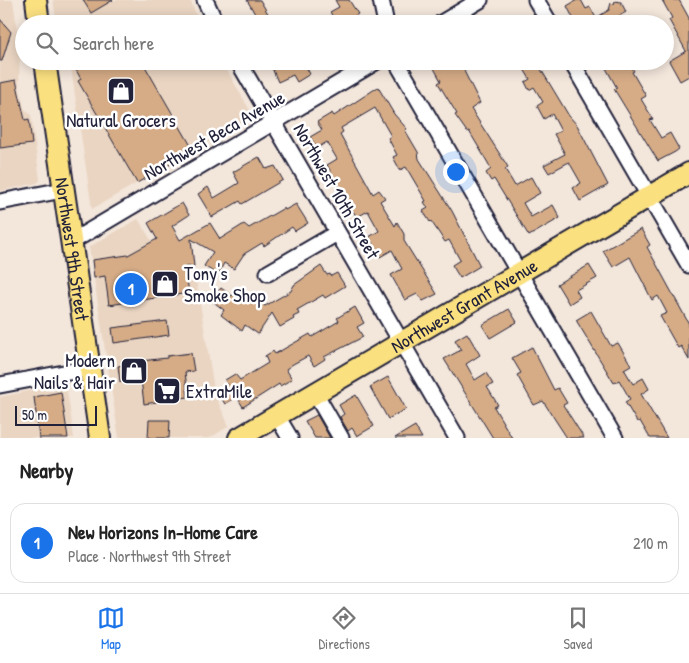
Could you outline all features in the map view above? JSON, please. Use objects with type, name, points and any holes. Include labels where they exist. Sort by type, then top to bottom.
[{"type":"main road","points":[[36,0],[38,15]]},
{"type":"main road","name":"Northwest 9th Street","points":[[46,70],[100,438]]},
{"type":"main road","name":"Northwest Grant Avenue","points":[[247,436],[314,393],[689,173]]},
{"type":"street","points":[[205,0],[212,15]]},
{"type":"street","points":[[382,0],[384,15]]},
{"type":"street","points":[[455,15],[480,0]]},
{"type":"street","points":[[536,0],[545,15]]},
{"type":"street","name":"Northwest 10th Street","points":[[243,70],[457,438]]},
{"type":"street","name":"Northwest Beca Avenue","points":[[71,242],[362,70]]},
{"type":"street","points":[[401,70],[615,438]]},
{"type":"street","points":[[576,70],[689,265]]},
{"type":"street","points":[[0,202],[63,190]]},
{"type":"street","points":[[268,273],[337,233]]},
{"type":"street","points":[[0,385],[90,368]]},
{"type":"street","points":[[314,393],[341,438]]},
{"type":"street","points":[[276,416],[290,438]]},
{"type":"shaded area","points":[[0,0],[13,0],[15,15],[15,70],[19,70],[19,85],[24,108],[31,115],[40,180],[37,183],[0,191]]},
{"type":"shaded area","points":[[53,0],[190,0],[196,15],[56,15]]},
{"type":"shaded area","points":[[71,70],[227,70],[253,116],[92,209]]},
{"type":"shaded area","points":[[138,219],[169,269],[194,266],[215,395],[229,426],[210,438],[119,438],[89,247]]},
{"type":"shaded area","points":[[66,383],[74,438],[0,438],[0,397]]},
{"type":"building","points":[[83,0],[113,0],[91,13]]},
{"type":"building","points":[[247,0],[260,0],[269,15],[253,15],[255,14]]},
{"type":"building","points":[[335,0],[349,0],[358,14],[332,15],[330,12],[339,7]]},
{"type":"building","points":[[577,0],[581,0],[586,9],[590,7],[594,15],[572,15],[567,6]]},
{"type":"building","points":[[662,0],[679,0],[689,18],[689,76],[680,81],[674,70],[674,58],[686,51],[674,29],[674,15],[670,15]]},
{"type":"building","points":[[615,1],[621,2],[626,12],[621,15],[601,15],[609,10],[611,3],[614,4]]},
{"type":"building","points":[[0,19],[11,32],[2,61],[0,61]]},
{"type":"building","points":[[76,70],[147,70],[194,151],[137,183],[78,81],[81,79]]},
{"type":"building","points":[[273,70],[308,70],[310,74],[297,82],[293,75],[278,82]]},
{"type":"building","points":[[435,70],[466,70],[464,71],[480,103],[471,109],[508,167],[505,169],[515,186],[531,177],[540,193],[523,203],[531,217],[553,205],[560,218],[529,236],[494,179],[491,181],[486,173],[491,169],[469,131],[467,132],[455,115],[457,114],[438,83],[441,81]]},
{"type":"building","points":[[524,70],[541,70],[569,116],[577,125],[608,185],[580,201],[573,188],[581,183],[569,162],[549,173],[544,165],[565,154],[554,134],[561,131],[552,114],[544,119],[537,106],[543,102],[534,87],[529,90],[525,82],[530,79]]},
{"type":"building","points":[[607,70],[633,70],[632,72],[646,96],[641,99],[653,119],[650,120],[661,138],[670,133],[679,149],[658,161],[614,89],[617,88]]},
{"type":"building","points":[[16,80],[25,120],[29,119],[32,144],[0,148],[0,83]]},
{"type":"building","points":[[378,87],[394,114],[407,129],[405,130],[418,152],[419,159],[452,211],[480,266],[460,278],[452,265],[460,260],[449,240],[445,242],[423,211],[428,208],[424,202],[426,201],[406,167],[400,170],[393,157],[397,155],[388,138],[391,136],[375,108],[341,128],[343,132],[340,134],[373,194],[379,190],[385,198],[380,201],[395,226],[397,222],[404,234],[404,241],[437,294],[423,301],[417,294],[405,300],[391,275],[402,269],[392,250],[380,257],[369,237],[379,231],[368,211],[357,217],[327,165],[337,159],[327,142],[317,148],[310,137],[322,130],[317,122],[332,113],[334,116]]},
{"type":"building","points":[[259,157],[266,169],[275,166],[283,180],[242,204],[240,201],[212,217],[198,194],[208,187],[214,198],[239,183],[233,172]]},
{"type":"building","points":[[182,203],[189,215],[172,226],[180,240],[210,223],[220,239],[244,224],[249,228],[284,208],[285,210],[296,204],[308,223],[295,231],[292,227],[264,246],[262,243],[244,254],[234,269],[224,263],[218,275],[204,266],[213,252],[191,239],[194,266],[185,267],[189,293],[109,305],[105,276],[94,278],[92,260],[128,255],[157,239],[148,223]]},
{"type":"building","points":[[641,229],[650,245],[647,247],[689,324],[689,360],[681,346],[678,348],[660,316],[667,313],[658,296],[652,300],[630,257],[613,267],[603,251]]},
{"type":"building","points":[[589,265],[597,278],[576,290],[580,297],[569,304],[557,284]]},
{"type":"building","points":[[321,266],[327,275],[330,274],[331,276],[337,273],[345,286],[325,298],[323,295],[297,310],[299,314],[293,317],[294,319],[280,327],[272,313],[258,334],[245,325],[242,331],[221,315],[224,310],[211,300],[221,288],[232,296],[239,287],[265,306],[291,291],[294,285]]},
{"type":"building","points":[[355,307],[364,323],[357,327],[363,337],[324,357],[325,359],[314,366],[308,356],[293,364],[286,369],[292,379],[280,386],[279,384],[243,407],[237,397],[225,404],[217,391],[228,385],[225,380],[235,374],[240,380],[268,363],[265,356],[273,351],[275,354],[310,334],[312,337],[339,321],[337,318]]},
{"type":"building","points":[[509,309],[517,322],[490,338],[482,325]]},
{"type":"building","points":[[591,311],[611,346],[618,343],[631,365],[624,369],[633,384],[643,378],[649,389],[641,394],[667,438],[650,438],[640,421],[637,422],[625,402],[630,399],[619,380],[614,383],[576,320]]},
{"type":"building","points":[[167,321],[169,335],[114,343],[112,328]]},
{"type":"building","points":[[467,333],[480,355],[466,364],[475,380],[486,373],[493,384],[487,387],[498,405],[494,407],[512,438],[493,438],[444,359],[461,350],[455,340]]},
{"type":"building","points":[[532,347],[554,390],[558,388],[567,403],[563,405],[584,438],[567,438],[543,401],[534,405],[517,375],[521,373],[512,358]]},
{"type":"building","points":[[191,353],[194,371],[185,372],[188,397],[144,404],[141,379],[120,382],[118,366],[124,365],[123,363]]},
{"type":"building","points":[[388,377],[406,409],[388,419],[370,387]]},
{"type":"building","points":[[61,392],[68,438],[39,438],[34,397]]},
{"type":"building","points":[[356,395],[374,426],[357,436],[352,428],[348,431],[340,417],[344,414],[339,405]]},
{"type":"building","points":[[317,415],[330,438],[315,438],[305,421]]},
{"type":"building","points":[[149,420],[170,420],[169,438],[148,438]]},
{"type":"building","points":[[415,426],[422,438],[395,438]]},
{"type":"place","name":"Natural Grocers","points":[[121,91]]},
{"type":"place","name":"Tony's Smoke Shop","points":[[165,284]]},
{"type":"place","name":"New Horizons In-Home Care","points":[[131,289]]},
{"type":"place","name":"Modern Nails & Hair","points":[[134,371]]},
{"type":"place","name":"ExtraMile","points":[[167,391]]}]
